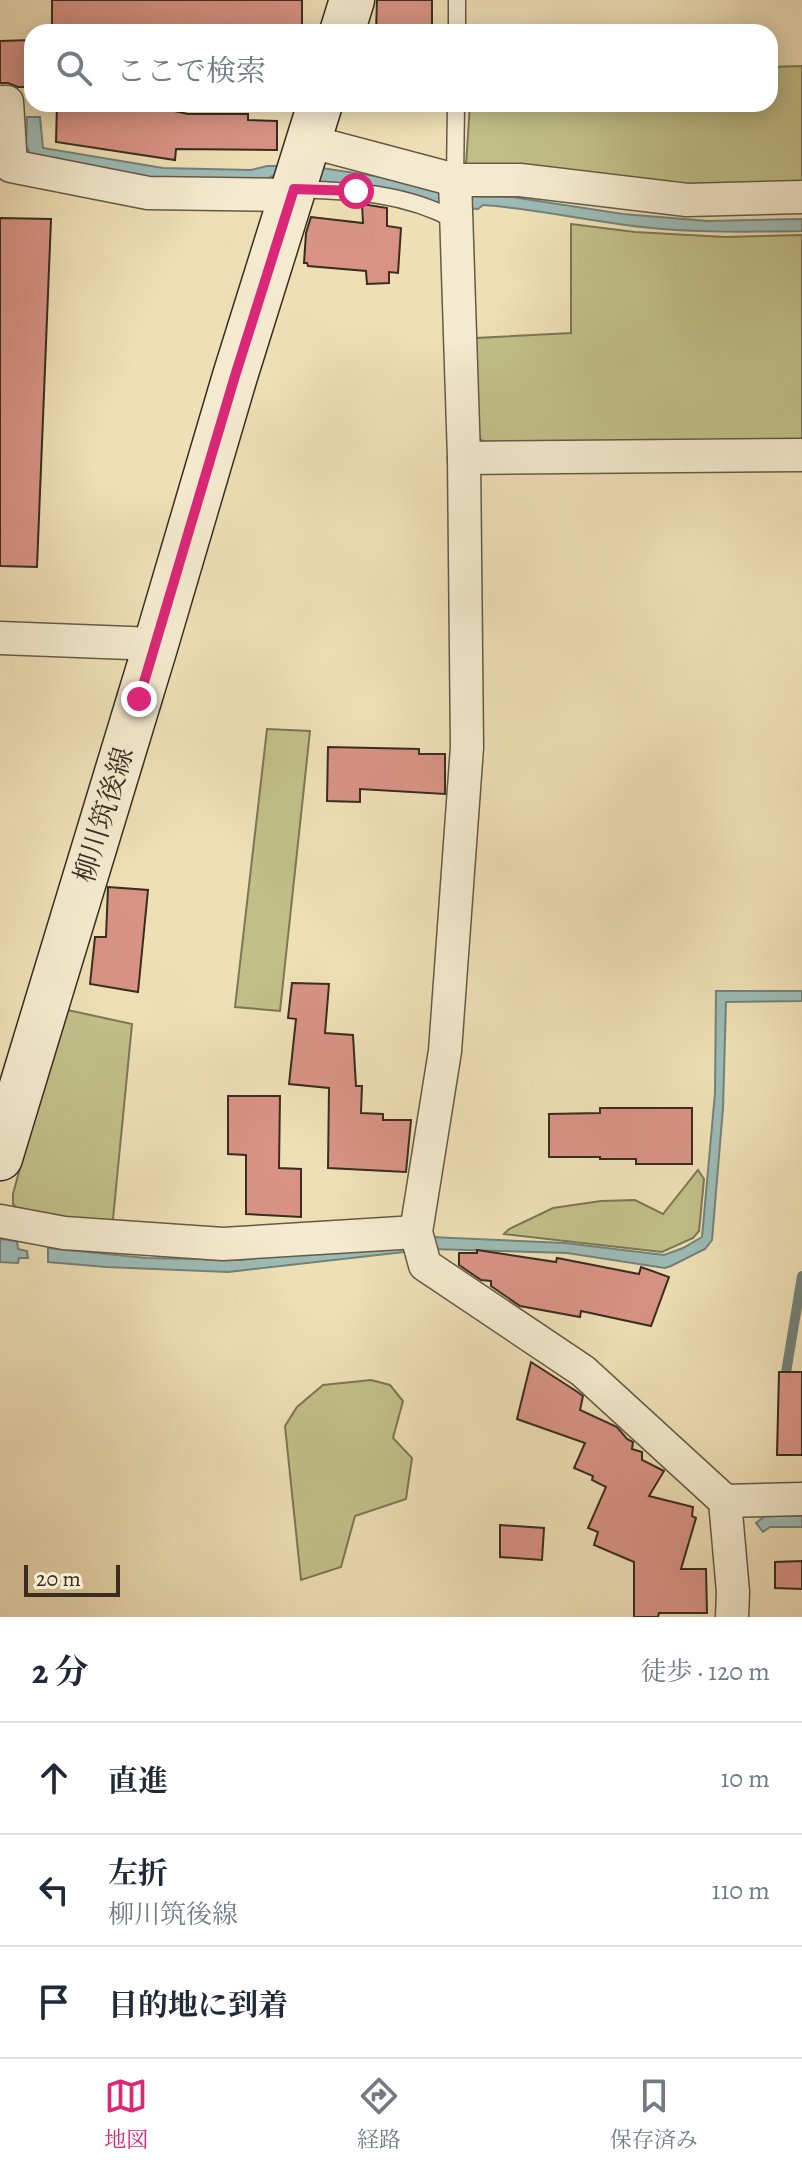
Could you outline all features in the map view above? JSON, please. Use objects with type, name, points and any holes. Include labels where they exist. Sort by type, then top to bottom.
[{"type":"main road","points":[[344,24],[352,0]]},
{"type":"main road","name":"柳川筑後線","points":[[0,1158],[314,123]]},
{"type":"street","points":[[0,102],[7,102],[11,166],[148,193],[294,192]]},
{"type":"street","points":[[314,123],[455,180],[520,180],[687,200],[802,197]]},
{"type":"street","points":[[455,180],[464,458],[467,747],[445,1051],[416,1232],[425,1265],[583,1371],[725,1501],[733,1592],[732,1617]]},
{"type":"street","points":[[464,458],[802,455]]},
{"type":"street","points":[[0,638],[156,644]]},
{"type":"street","points":[[0,1221],[64,1233],[223,1244],[416,1232]]},
{"type":"street","points":[[725,1501],[802,1499]]},
{"type":"lane","points":[[457,0],[457,24]]},
{"type":"lane","points":[[455,180],[456,112]]},
{"type":"lane","points":[[294,192],[356,191],[405,199],[455,220]]},
{"type":"shaded area","points":[[802,66],[802,191],[762,193],[466,165],[469,112],[778,112],[778,67]]},
{"type":"shaded area","points":[[571,224],[635,232],[725,237],[802,235],[802,447],[498,448],[477,438],[476,338],[571,333]]},
{"type":"shaded area","points":[[267,729],[310,731],[280,1011],[235,1007]]},
{"type":"shaded area","points":[[63,1009],[132,1024],[112,1229],[20,1212],[13,1204],[13,1194]]},
{"type":"shaded area","points":[[698,1170],[704,1179],[699,1231],[693,1238],[662,1252],[504,1234],[553,1208],[601,1201],[635,1200],[663,1214]]},
{"type":"shaded area","points":[[371,1380],[390,1385],[403,1401],[393,1438],[412,1458],[406,1499],[355,1516],[341,1567],[301,1580],[285,1426],[297,1407],[323,1385]]},
{"type":"water","points":[[27,117],[40,117],[43,148],[163,168],[251,170],[267,166],[308,166],[382,177],[470,196],[512,197],[623,214],[708,221],[802,219],[802,231],[682,230],[483,205],[478,209],[446,207],[378,187],[314,183],[289,177],[157,179],[30,155],[26,145]]},
{"type":"water","points":[[716,991],[802,991],[802,1001],[726,1002],[723,1108],[712,1240],[705,1249],[671,1266],[665,1268],[567,1253],[431,1249],[228,1272],[48,1262],[48,1248],[146,1258],[241,1260],[431,1237],[565,1243],[664,1255],[683,1248],[702,1237],[715,1093]]},
{"type":"water","points":[[0,1239],[17,1241],[18,1249],[27,1251],[28,1258],[19,1258],[18,1263],[0,1262]]},
{"type":"water","points":[[766,1515],[802,1516],[802,1527],[770,1527],[763,1532],[756,1523]]},
{"type":"building","points":[[52,0],[302,0],[302,24],[52,24]]},
{"type":"building","points":[[377,0],[432,0],[432,24],[376,24]]},
{"type":"building","points":[[24,40],[24,87],[0,83],[0,41]]},
{"type":"building","points":[[57,112],[248,114],[248,120],[277,121],[277,150],[176,149],[175,160],[56,142]]},
{"type":"building","points":[[362,204],[387,208],[387,226],[401,228],[398,273],[389,272],[389,283],[367,284],[366,271],[308,266],[304,263],[306,233],[311,217],[363,223]]},
{"type":"building","points":[[0,218],[51,219],[37,567],[0,566]]},
{"type":"building","points":[[328,747],[419,749],[419,754],[445,754],[445,794],[360,789],[360,802],[327,801]]},
{"type":"building","points":[[108,887],[148,890],[138,992],[90,984],[95,937],[106,937]]},
{"type":"building","points":[[292,983],[329,984],[325,1033],[353,1035],[356,1086],[362,1086],[361,1113],[383,1114],[383,1120],[411,1120],[406,1172],[328,1168],[329,1088],[289,1084],[296,1019],[288,1018]]},
{"type":"building","points":[[228,1096],[280,1096],[279,1168],[301,1169],[301,1217],[246,1214],[246,1155],[228,1154]]},
{"type":"building","points":[[600,1108],[692,1108],[692,1164],[636,1164],[636,1159],[549,1157],[549,1114],[600,1113]]},
{"type":"building","points":[[477,1250],[556,1262],[557,1258],[639,1274],[641,1267],[669,1277],[651,1326],[581,1311],[580,1317],[520,1306],[491,1286],[491,1281],[481,1280],[459,1265],[459,1253],[477,1253]]},
{"type":"building","points":[[531,1362],[583,1396],[580,1410],[617,1427],[633,1442],[632,1449],[642,1452],[642,1460],[664,1471],[649,1496],[693,1507],[692,1516],[696,1518],[681,1569],[706,1569],[707,1613],[659,1613],[658,1617],[634,1617],[634,1562],[594,1545],[598,1532],[588,1528],[606,1487],[592,1480],[593,1476],[574,1468],[585,1443],[517,1419]]},
{"type":"building","points":[[779,1372],[802,1372],[802,1455],[777,1455]]},
{"type":"building","points":[[500,1525],[544,1528],[542,1560],[500,1557]]},
{"type":"building","points":[[802,1561],[802,1589],[775,1588],[775,1562]]},
{"type":"waterway","points":[[784,1385],[802,1276]]},
{"type":"route","points":[[139,699],[294,189],[356,191]]}]
